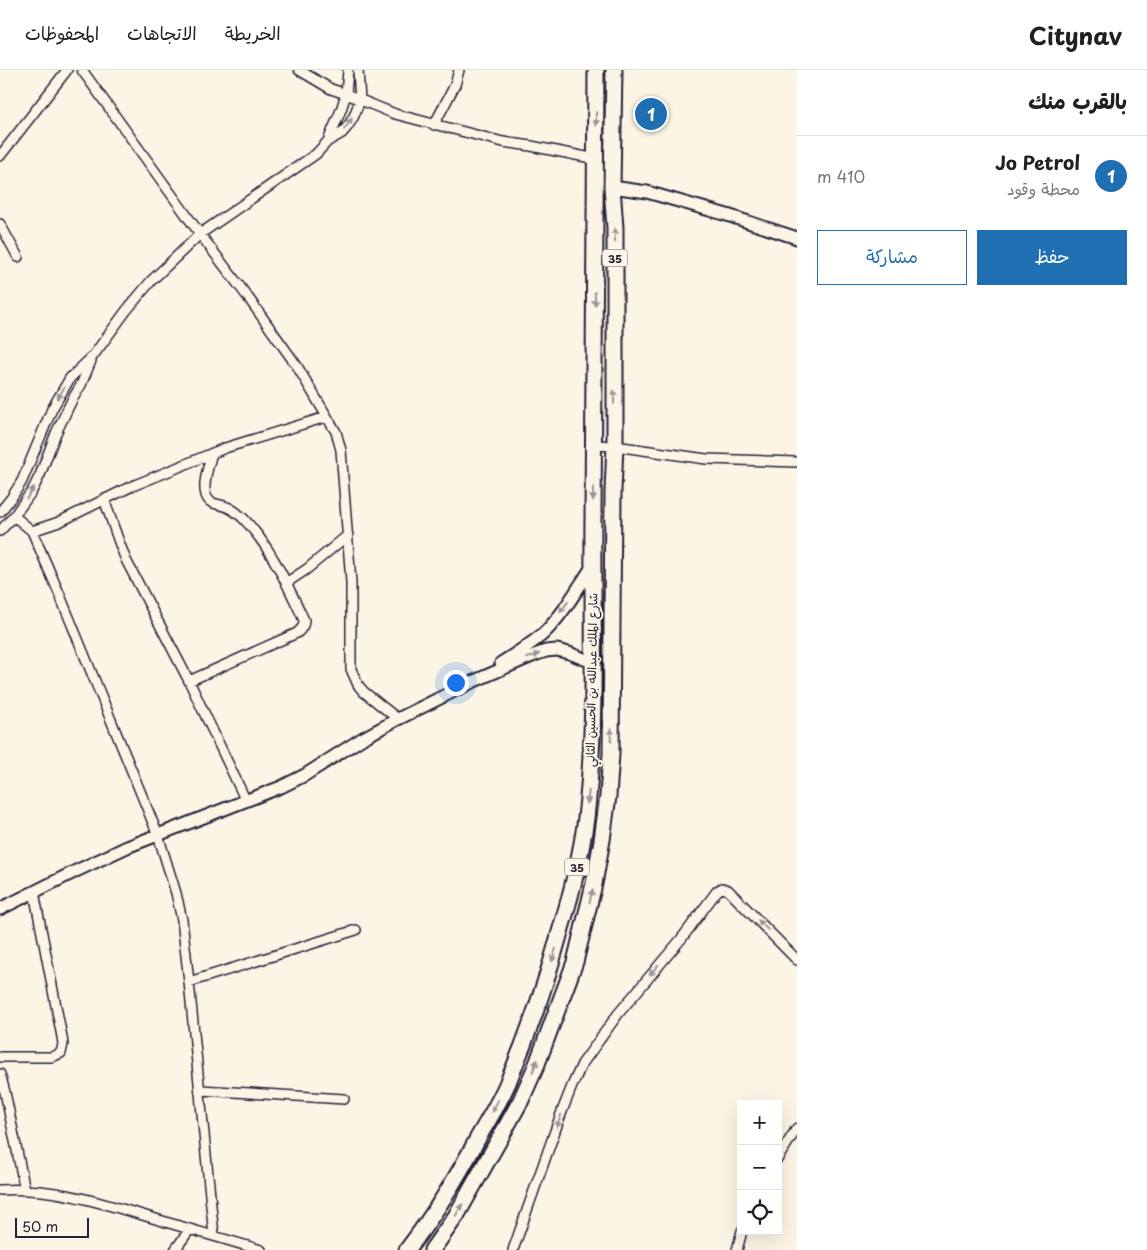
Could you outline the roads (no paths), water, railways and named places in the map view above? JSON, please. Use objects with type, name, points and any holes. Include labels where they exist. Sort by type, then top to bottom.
[{"type":"highway","name":"شارع الملك عبدالله بن الحسين الثاني","points":[[407,1250],[436,1211],[507,1085],[537,1009],[547,977],[567,907],[585,822],[591,748],[596,70]]},
{"type":"highway","name":"شارع الملك عبدالله بن الحسين الثاني","points":[[432,1250],[456,1216],[499,1140],[521,1100],[540,1055],[576,962],[602,840],[611,754],[615,446],[615,228],[612,187],[614,70]]},
{"type":"street","points":[[0,156],[67,70]]},
{"type":"street","points":[[82,70],[297,366],[336,432],[341,450],[348,535],[352,604],[351,669],[358,685],[364,692],[398,719]]},
{"type":"street","points":[[299,70],[331,89],[395,114],[503,142],[596,160]]},
{"type":"street","points":[[328,141],[342,110],[346,94],[348,70]]},
{"type":"street","points":[[0,512],[22,481],[52,409],[70,378],[92,356],[151,281],[200,234],[316,154],[328,141],[342,133],[354,116],[360,100],[358,70]]},
{"type":"street","points":[[434,125],[454,85],[459,70]]},
{"type":"street","points":[[612,187],[647,192],[728,215],[797,238]]},
{"type":"street","points":[[0,224],[18,257]]},
{"type":"street","points":[[0,531],[14,516],[32,491],[56,433],[81,385],[92,356]]},
{"type":"street","points":[[32,531],[58,522],[130,487],[240,442],[326,417]]},
{"type":"street","points":[[594,446],[615,446],[706,460],[797,462]]},
{"type":"street","points":[[189,682],[284,639],[300,630],[303,627],[304,620],[272,557],[244,520],[227,507],[212,503],[205,494],[205,485],[212,453]]},
{"type":"street","points":[[104,499],[126,560],[189,682],[246,801]]},
{"type":"street","points":[[14,516],[32,531],[59,593],[158,835],[178,901],[182,920],[201,1090],[214,1236]]},
{"type":"street","points":[[286,582],[307,569],[348,535]]},
{"type":"street","points":[[472,682],[543,634],[560,614],[592,567]]},
{"type":"street","points":[[0,909],[127,847],[281,786],[305,774],[398,719],[472,682],[532,656],[546,651],[557,650],[592,662]]},
{"type":"street","points":[[513,1250],[561,1114],[582,1064],[618,1014],[682,938],[717,891],[722,888],[728,890],[797,960]]},
{"type":"street","points":[[0,1057],[52,1057],[61,1053],[62,1049],[63,1044],[34,892]]},
{"type":"street","points":[[189,982],[356,930]]},
{"type":"street","points":[[0,1074],[25,1190]]},
{"type":"street","points":[[201,1090],[344,1099]]},
{"type":"street","points":[[782,1152],[797,1128]]},
{"type":"street","points":[[0,1190],[52,1192],[119,1208],[261,1250]]},
{"type":"street","points":[[175,1250],[190,1229]]},
{"type":"street","points":[[737,1250],[741,1235]]},
{"type":"place","name":"Jo Petrol","points":[[651,114]]}]
